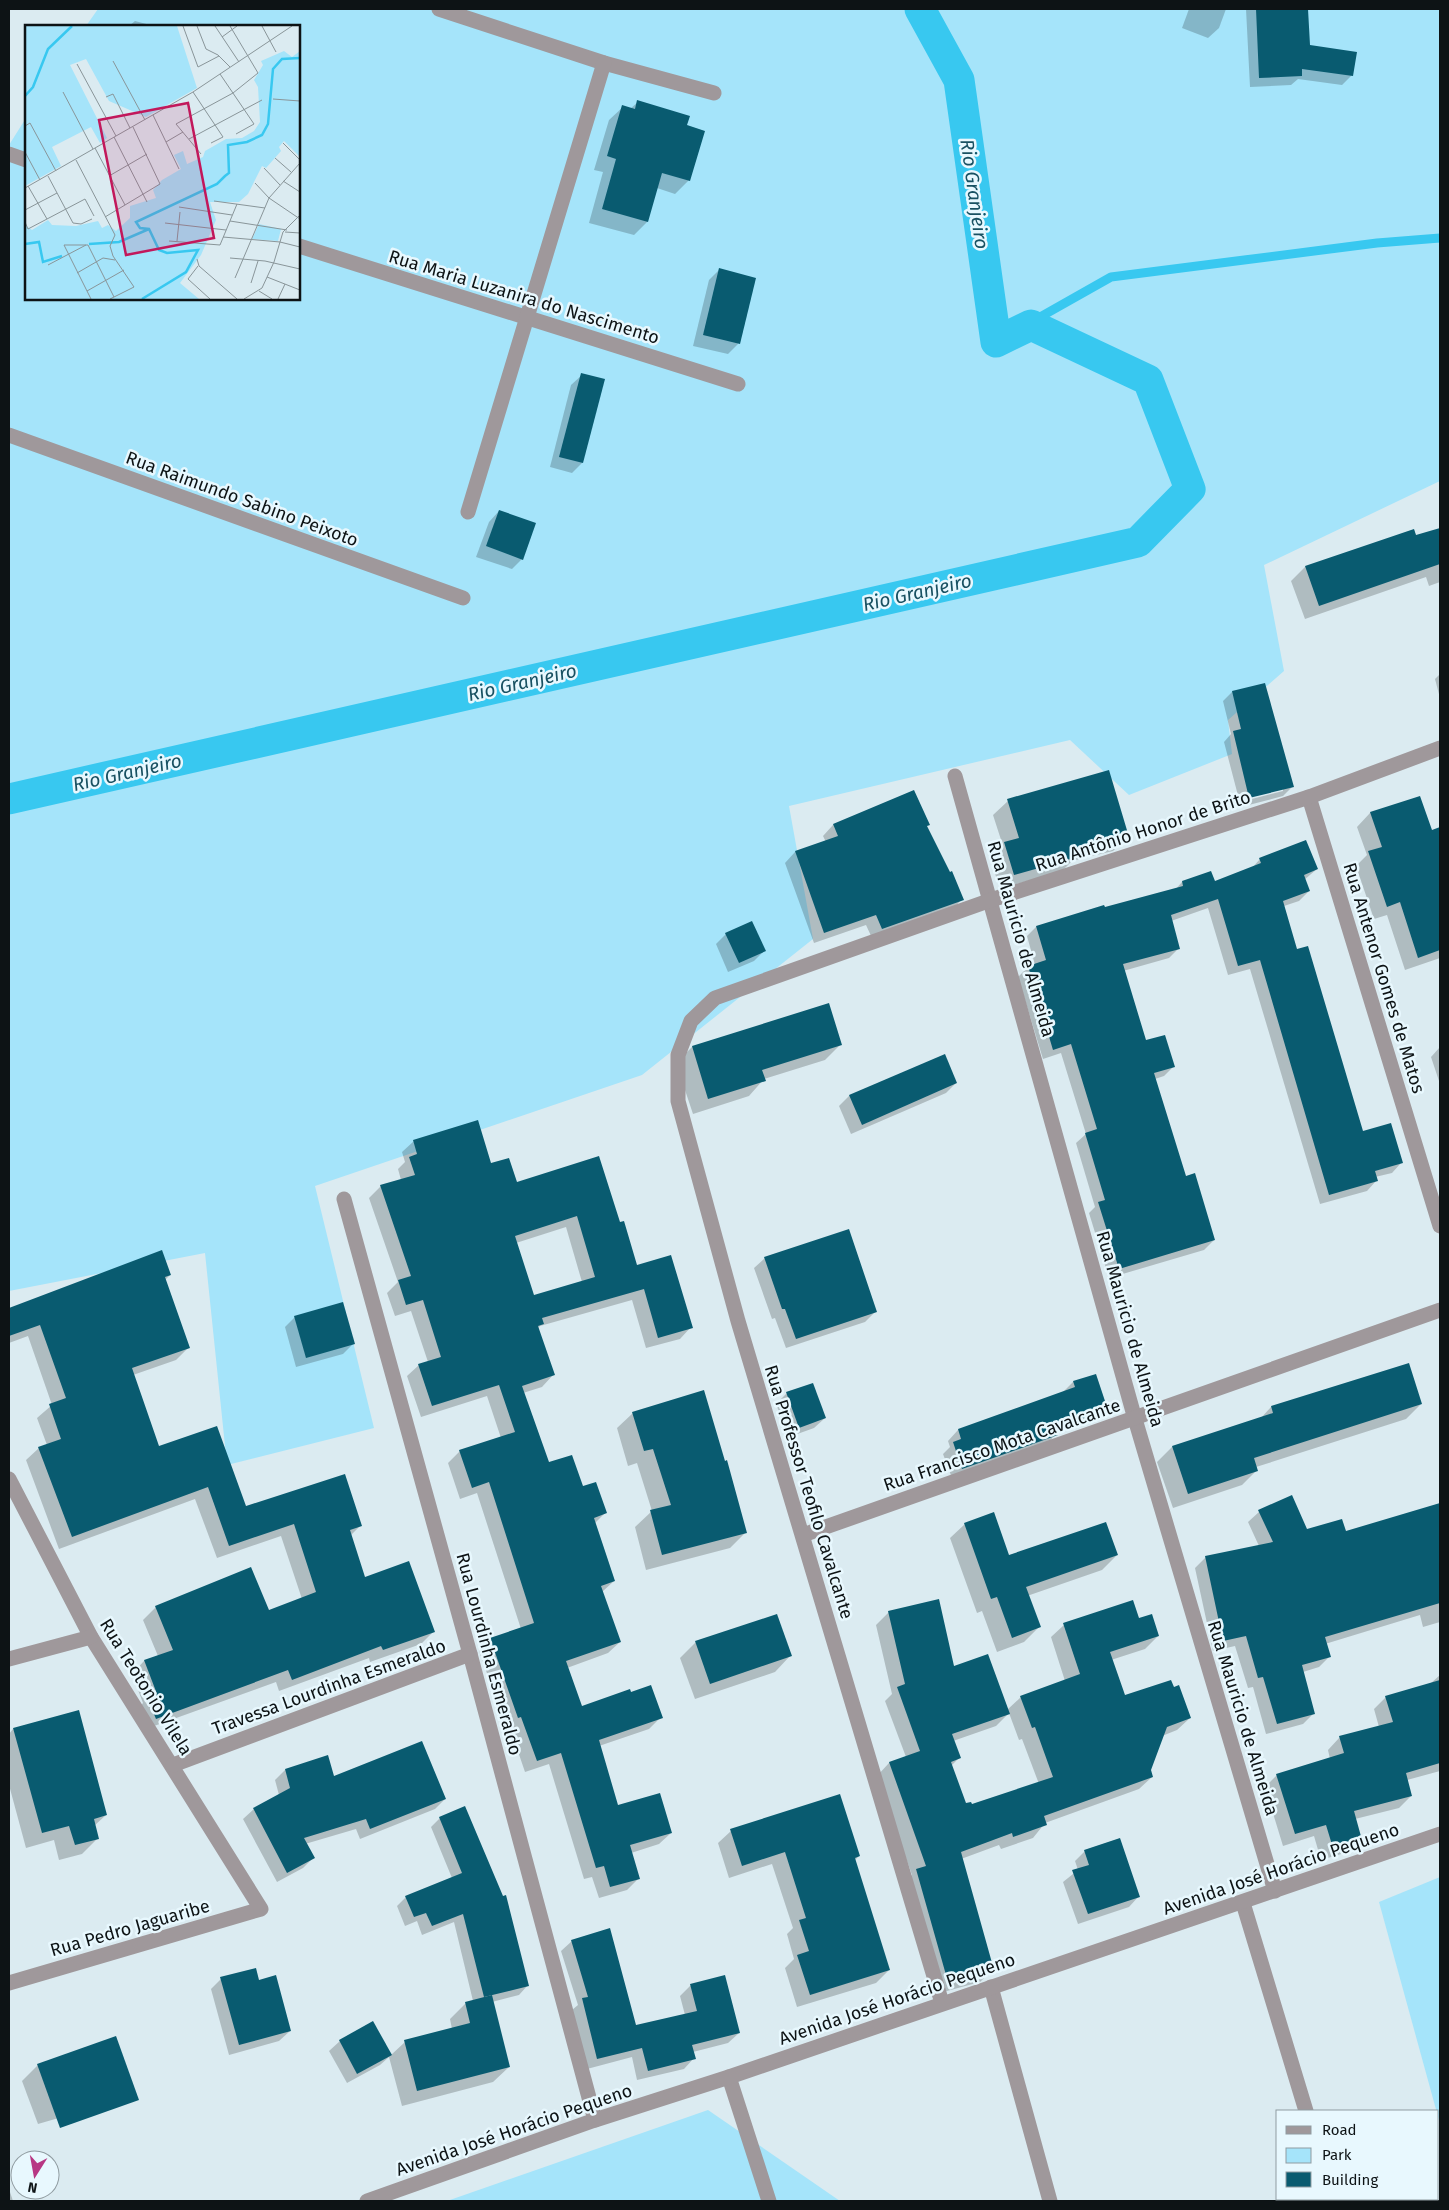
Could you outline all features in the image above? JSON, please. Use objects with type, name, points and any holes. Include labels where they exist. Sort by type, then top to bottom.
[{"type":"street","points":[[439,9],[604,63],[714,93]]},
{"type":"street","points":[[468,512],[604,63]]},
{"type":"street","points":[[9,154],[25,160]]},
{"type":"street","name":"Rua Maria Luzanira do Nascimento","points":[[300,246],[738,384]]},
{"type":"street","name":"Rua Raimundo Sabino Peixoto","points":[[9,435],[463,598]]},
{"type":"street","name":"Rua Antônio Honor de Brito","points":[[715,998],[991,900],[1309,798],[1440,748]]},
{"type":"street","name":"Rua Mauricio de Almeida","points":[[954,776],[991,900],[1135,1419],[1275,1891]]},
{"type":"street","name":"Rua Antenor Gomes de Matos","points":[[1309,798],[1440,1226]]},
{"type":"street","name":"Rua Professor Teofilo Cavalcante","points":[[715,998],[691,1021],[678,1055],[678,1101],[738,1321],[942,2003]]},
{"type":"street","name":"Rua Lourdinha Esmeraldo","points":[[344,1199],[470,1654],[595,2120]]},
{"type":"street","name":"Rua Francisco Mota Cavalcante","points":[[803,1535],[1440,1310]]},
{"type":"street","name":"Rua Teotonio Vilela","points":[[9,1479],[91,1637],[262,1909]]},
{"type":"street","points":[[9,1659],[91,1637]]},
{"type":"street","name":"Travessa Lourdinha Esmeraldo","points":[[173,1765],[470,1654]]},
{"type":"street","name":"Avenida José Horácio Pequeno","points":[[367,2201],[595,2120],[729,2077],[942,2003],[1243,1903],[1440,1834]]},
{"type":"street","points":[[1243,1903],[1306,2110]]},
{"type":"street","name":"Rua Pedro Jaguaribe","points":[[9,1983],[262,1909]]},
{"type":"street","points":[[991,1987],[1050,2201]]},
{"type":"street","points":[[729,2077],[769,2201]]},
{"type":"green space","points":[[98,9],[1440,9],[1440,481],[1264,565],[1284,671],[1228,720],[1232,754],[1129,795],[1070,740],[789,806],[813,939],[642,1075],[315,1186],[374,1428],[227,1465],[205,1253],[9,1291],[9,145],[25,120],[25,300],[300,300],[300,25],[87,25]]},
{"type":"green space","points":[[1440,1877],[1440,2124],[1439,2110],[1436,2110],[1379,1902]]},
{"type":"green space","points":[[708,2110],[840,2201],[447,2201]]},
{"type":"building","points":[[1256,9],[1308,9],[1310,45],[1357,52],[1353,76],[1302,69],[1302,76],[1259,78]]},
{"type":"building","points":[[637,100],[690,116],[687,125],[705,131],[690,181],[662,173],[648,222],[602,209],[616,159],[607,156],[622,105],[635,109]]},
{"type":"building","points":[[719,268],[756,278],[740,344],[703,335]]},
{"type":"building","points":[[581,373],[605,379],[583,463],[559,457]]},
{"type":"building","points":[[499,510],[536,523],[523,560],[486,546]]},
{"type":"building","points":[[1440,528],[1440,564],[1319,606],[1305,566],[1414,529],[1416,535]]},
{"type":"building","points":[[1265,683],[1294,787],[1249,798],[1233,731],[1241,729],[1232,691]]},
{"type":"building","points":[[1109,770],[1129,837],[1076,850],[1078,857],[1014,875],[1004,842],[1019,838],[1007,799]]},
{"type":"building","points":[[914,790],[930,825],[927,826],[950,872],[952,871],[964,900],[882,929],[876,915],[824,933],[795,851],[838,836],[833,824]]},
{"type":"building","points":[[1420,796],[1432,830],[1440,827],[1440,950],[1418,958],[1400,902],[1387,907],[1368,851],[1382,847],[1370,812]]},
{"type":"building","points":[[1306,840],[1318,869],[1304,875],[1310,891],[1283,901],[1297,949],[1308,946],[1363,1131],[1391,1123],[1403,1163],[1375,1171],[1378,1181],[1329,1195],[1260,960],[1238,966],[1218,899],[1171,915],[1180,949],[1123,964],[1146,1040],[1165,1035],[1175,1067],[1154,1073],[1186,1176],[1195,1173],[1215,1240],[1119,1269],[1098,1202],[1105,1200],[1085,1133],[1097,1129],[1071,1044],[1053,1050],[1028,966],[1046,960],[1036,926],[1104,905],[1105,907],[1183,886],[1182,881],[1211,871],[1215,881],[1261,863],[1259,858]]},
{"type":"building","points":[[752,921],[766,951],[739,963],[725,933]]},
{"type":"building","points":[[829,1003],[842,1045],[762,1070],[766,1081],[708,1099],[692,1046]]},
{"type":"building","points":[[945,1054],[957,1083],[862,1125],[849,1095]]},
{"type":"building","points":[[478,1120],[491,1163],[509,1158],[517,1182],[599,1156],[620,1222],[624,1221],[637,1265],[671,1255],[693,1328],[658,1338],[644,1289],[542,1318],[544,1324],[538,1326],[555,1375],[522,1386],[549,1462],[572,1455],[583,1486],[596,1482],[607,1513],[594,1518],[615,1581],[601,1586],[621,1642],[566,1661],[582,1706],[630,1689],[631,1692],[651,1685],[663,1718],[599,1740],[618,1805],[660,1793],[672,1833],[630,1845],[640,1879],[610,1887],[604,1866],[596,1868],[561,1753],[537,1761],[521,1717],[518,1718],[490,1638],[534,1623],[489,1482],[472,1488],[459,1450],[515,1432],[499,1385],[432,1406],[418,1364],[441,1357],[423,1300],[406,1305],[398,1280],[411,1276],[380,1185],[415,1175],[409,1157],[417,1154],[413,1140]],"holes":[[[577,1216],[595,1277],[534,1295],[515,1236]]]},
{"type":"building","points":[[849,1229],[877,1312],[796,1339],[785,1309],[782,1309],[764,1257]]},
{"type":"building","points":[[162,1250],[171,1275],[165,1277],[190,1348],[132,1368],[159,1446],[217,1426],[246,1506],[345,1474],[362,1526],[350,1530],[365,1577],[409,1561],[435,1632],[383,1650],[381,1646],[292,1680],[288,1670],[156,1719],[147,1697],[157,1694],[144,1660],[173,1650],[155,1606],[251,1567],[269,1610],[316,1592],[294,1524],[229,1546],[208,1487],[72,1537],[38,1447],[61,1439],[49,1404],[66,1398],[40,1325],[9,1336],[9,1308]]},
{"type":"building","points":[[343,1302],[355,1344],[306,1358],[294,1316]]},
{"type":"building","points":[[1409,1363],[1422,1404],[1254,1458],[1258,1471],[1188,1494],[1172,1446],[1273,1413],[1271,1406]]},
{"type":"building","points":[[1096,1374],[1108,1410],[1055,1427],[1058,1435],[962,1469],[953,1442],[961,1439],[958,1429],[1075,1387],[1073,1381]]},
{"type":"building","points":[[813,1383],[826,1418],[799,1428],[786,1392]]},
{"type":"building","points":[[704,1390],[725,1461],[727,1460],[747,1533],[662,1555],[650,1510],[671,1505],[653,1449],[644,1451],[632,1412]]},
{"type":"building","points":[[1292,1495],[1307,1529],[1342,1519],[1346,1531],[1440,1503],[1440,1603],[1325,1637],[1331,1657],[1302,1665],[1315,1714],[1277,1724],[1263,1677],[1258,1678],[1246,1636],[1223,1641],[1205,1556],[1273,1542],[1258,1510]]},
{"type":"building","points":[[994,1512],[1009,1555],[1106,1522],[1118,1555],[1026,1587],[1041,1627],[1012,1638],[997,1597],[991,1599],[964,1523]]},
{"type":"building","points":[[939,1599],[954,1666],[988,1654],[1010,1714],[952,1734],[961,1758],[951,1762],[966,1803],[971,1802],[972,1804],[1053,1777],[1035,1727],[1032,1728],[1020,1696],[1080,1674],[1063,1623],[1133,1600],[1139,1618],[1152,1614],[1159,1636],[1110,1652],[1125,1695],[1171,1680],[1174,1687],[1179,1685],[1191,1718],[1167,1727],[1151,1770],[1153,1777],[1044,1816],[1047,1825],[1013,1837],[1012,1833],[961,1852],[994,1970],[948,1982],[916,1869],[926,1866],[889,1762],[920,1751],[897,1687],[905,1684],[888,1611]]},
{"type":"building","points":[[777,1614],[792,1656],[710,1684],[695,1641]]},
{"type":"building","points":[[1440,1680],[1440,1763],[1406,1773],[1412,1796],[1354,1811],[1362,1840],[1333,1848],[1326,1825],[1295,1834],[1276,1774],[1344,1753],[1339,1736],[1393,1722],[1385,1696]]},
{"type":"building","points":[[79,1710],[107,1815],[94,1819],[99,1839],[75,1845],[69,1826],[42,1833],[13,1728]]},
{"type":"building","points":[[422,1741],[446,1799],[370,1829],[366,1819],[304,1838],[315,1858],[287,1873],[253,1808],[290,1788],[285,1769],[328,1755],[334,1776]]},
{"type":"building","points":[[840,1794],[860,1856],[855,1858],[890,1970],[810,1995],[797,1955],[809,1951],[799,1920],[806,1918],[785,1852],[742,1866],[730,1829]]},
{"type":"building","points":[[465,1806],[503,1896],[506,1895],[529,1986],[484,1997],[463,1914],[432,1926],[426,1913],[414,1917],[405,1896],[462,1873],[439,1817]]},
{"type":"building","points":[[1120,1838],[1140,1897],[1088,1914],[1072,1870],[1089,1865],[1084,1850]]},
{"type":"building","points":[[610,1928],[636,2025],[697,2011],[690,1984],[725,1975],[740,2033],[692,2045],[696,2059],[648,2071],[642,2048],[597,2059],[582,1998],[588,1997],[571,1940]]},
{"type":"building","points":[[256,1968],[259,1980],[276,1975],[291,2031],[239,2045],[220,1977]]},
{"type":"building","points":[[492,1995],[510,2067],[417,2091],[404,2040],[470,2023],[465,2002]]},
{"type":"building","points":[[373,2021],[392,2055],[357,2074],[339,2040]]},
{"type":"building","points":[[116,2036],[139,2100],[60,2128],[37,2064]]},
{"type":"waterway","name":"Rio Granjeiro","points":[[9,799],[1138,542],[1190,489],[1148,380],[1031,325],[996,342],[959,80],[920,9]]},
{"type":"waterway","points":[[996,342],[1111,277],[1377,243],[1440,238]]}]
